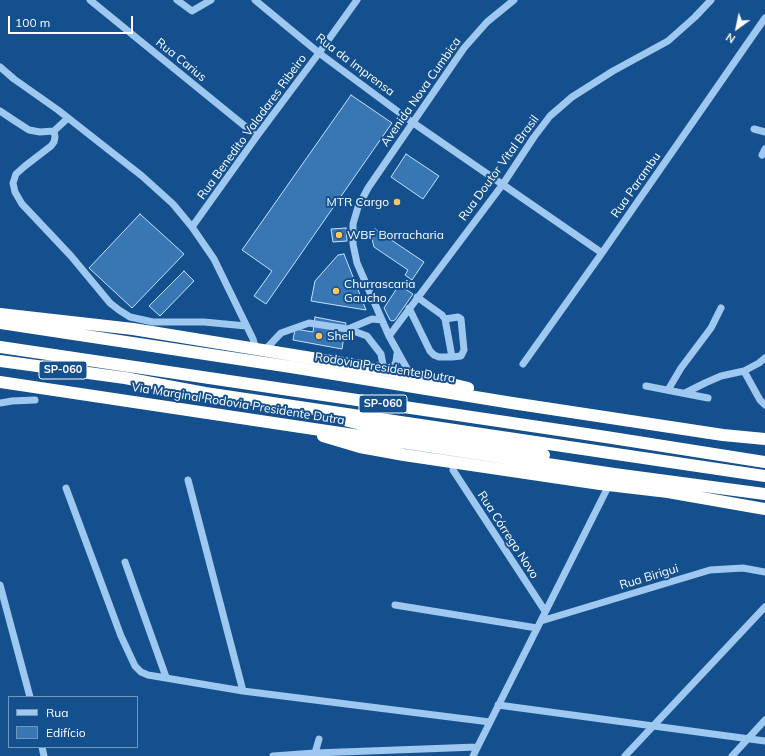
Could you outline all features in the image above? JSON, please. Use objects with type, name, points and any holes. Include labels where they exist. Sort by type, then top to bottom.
[{"type":"highway","points":[[0,314],[133,329],[387,370],[503,396],[512,403]]},
{"type":"highway","name":"Rodovia Presidente Dutra","points":[[0,322],[512,403],[723,435],[765,439]]},
{"type":"highway","name":"SP-060","points":[[0,347],[765,462]]},
{"type":"highway","name":"SP-060","points":[[0,361],[126,378],[206,393],[765,476]]},
{"type":"highway","name":"Via Marginal Rodovia Presidente Dutra","points":[[0,382],[614,474]]},
{"type":"highway","points":[[206,393],[229,400],[328,417],[381,428],[586,462],[614,474]]},
{"type":"highway","points":[[300,427],[353,446],[404,455],[600,484],[668,492],[765,509]]},
{"type":"highway","points":[[723,435],[739,430],[765,432]]},
{"type":"highway","name":"SP-060","points":[[614,474],[765,494]]},
{"type":"street","name":"Rua Carius","points":[[90,0],[257,136]]},
{"type":"street","points":[[177,0],[192,11],[211,0]]},
{"type":"street","name":"Rua da Imprensa","points":[[255,0],[319,54],[412,122],[602,253]]},
{"type":"street","name":"Rua Benedito Valadares Ribeiro","points":[[192,227],[357,0]]},
{"type":"street","name":"Avenida Nova Cumbica","points":[[388,336],[357,263],[353,224],[358,207],[368,188],[412,122],[464,48],[487,22],[514,0]]},
{"type":"street","name":"Rua Doutor Vital Brasil","points":[[388,336],[503,184],[534,137],[550,116],[572,97],[613,71],[668,41],[695,17],[711,0]]},
{"type":"street","name":"Rua Parambu","points":[[523,364],[765,18]]},
{"type":"street","points":[[0,67],[142,176],[173,204],[192,227],[214,259],[246,326],[260,350],[281,333],[309,323],[348,330],[367,336],[381,354],[387,370],[396,362],[397,354]]},
{"type":"street","points":[[0,111],[29,130],[40,132],[54,130],[68,118]]},
{"type":"street","points":[[754,129],[765,132]]},
{"type":"street","points":[[54,130],[55,137],[51,146],[16,174],[13,183],[15,192],[22,204],[71,256],[110,303],[130,317],[153,322],[204,322],[246,326]]},
{"type":"street","points":[[418,297],[442,315],[445,319],[448,326],[452,357]]},
{"type":"street","points":[[409,308],[430,352],[439,357],[461,356],[464,350],[461,319],[458,317],[445,319]]},
{"type":"street","points":[[668,390],[681,368],[711,328],[721,308]]},
{"type":"street","points":[[348,330],[372,318],[382,320]]},
{"type":"street","points":[[388,336],[397,354],[410,374]]},
{"type":"street","points":[[685,392],[721,376],[744,371],[765,358]]},
{"type":"street","points":[[744,371],[760,400],[765,405]]},
{"type":"street","points":[[646,386],[685,392],[708,398]]},
{"type":"street","points":[[0,403],[35,400]]},
{"type":"street","name":"Rua Córrego Novo","points":[[453,470],[545,611]]},
{"type":"street","points":[[188,480],[243,691]]},
{"type":"street","points":[[66,488],[121,636],[135,666],[141,672],[148,675],[243,691],[490,722]]},
{"type":"street","points":[[473,756],[607,489]]},
{"type":"street","points":[[125,562],[166,677]]},
{"type":"street","name":"Rua Birigui","points":[[539,625],[710,570],[743,568],[765,572]]},
{"type":"street","points":[[0,585],[30,696]]},
{"type":"street","points":[[396,605],[539,625]]},
{"type":"street","points":[[625,756],[655,726],[765,607]]},
{"type":"street","points":[[498,705],[765,741]]},
{"type":"street","points":[[732,756],[765,720]]},
{"type":"street","points":[[315,753],[319,739]]},
{"type":"street","points":[[273,756],[477,747]]},
{"type":"building","points":[[351,95],[392,123],[266,304],[254,296],[272,271],[242,250]]},
{"type":"building","points":[[406,154],[439,176],[423,199],[391,177]]},
{"type":"building","points":[[140,214],[184,254],[132,308],[89,268]]},
{"type":"building","name":"WBF Borracharia","points":[[346,228],[347,241],[333,242],[331,229]]},
{"type":"building","points":[[375,229],[424,262],[412,280],[405,275],[408,270],[374,247],[371,235]]},
{"type":"building","name":"Churrascaria Gaucho","points":[[344,254],[366,310],[311,301],[315,281],[338,255]]},
{"type":"building","points":[[184,271],[194,281],[160,316],[149,306]]},
{"type":"building","points":[[399,285],[413,294],[395,320],[392,321],[384,308]]},
{"type":"building","name":"Shell","points":[[315,317],[346,323],[342,349],[293,340],[295,329],[313,332]]},
{"type":"place","name":"MTR Cargo","points":[[397,202]]},
{"type":"place","name":"WBF Borracharia","points":[[339,235]]},
{"type":"place","name":"Churrascaria Gaucho","points":[[336,291]]},
{"type":"place","name":"Shell","points":[[319,336]]}]
